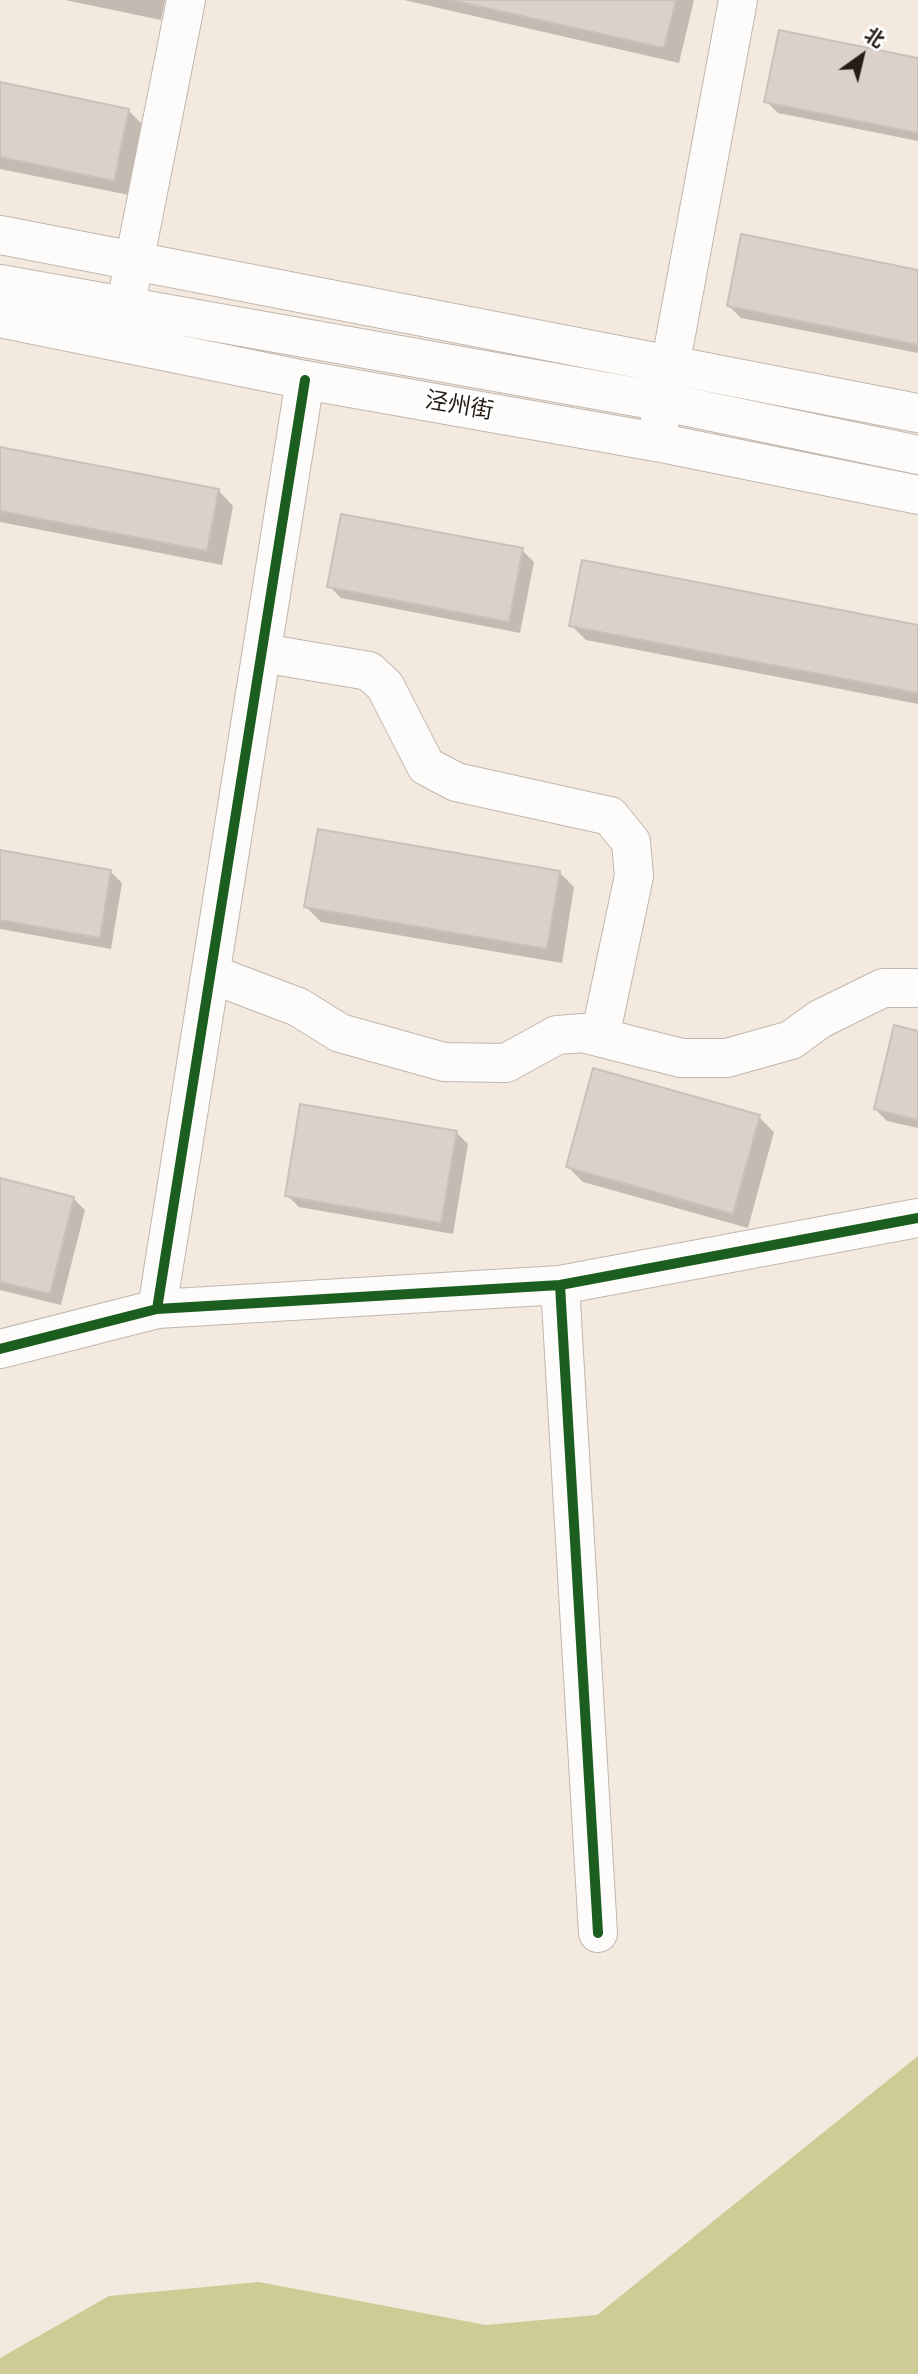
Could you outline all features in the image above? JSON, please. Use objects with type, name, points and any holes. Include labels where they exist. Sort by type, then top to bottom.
[{"type":"street","points":[[125,307],[186,0]]},
{"type":"street","points":[[656,442],[738,0]]},
{"type":"street","points":[[0,235],[134,261],[667,384],[918,413]]},
{"type":"street","name":"泾州街","points":[[0,284],[125,307],[667,384],[918,454]]},
{"type":"street","name":"泾州街","points":[[0,318],[305,380],[656,442],[918,495]]},
{"type":"street","points":[[157,1309],[305,380]]},
{"type":"street","points":[[262,653],[369,671],[385,686],[426,766],[456,782],[610,816],[631,842],[634,876],[600,1037]]},
{"type":"street","points":[[211,974],[298,1007],[340,1033],[444,1062],[506,1063],[557,1035],[583,1033],[681,1058],[727,1058],[791,1040],[820,1019],[883,988],[918,988]]},
{"type":"street","points":[[0,1349],[157,1309],[560,1285],[918,1218]]},
{"type":"street","points":[[560,1285],[598,1933]]},
{"type":"green space","points":[[918,2056],[918,2374],[0,2374],[0,2358],[109,2296],[259,2282],[486,2325],[597,2315]]},
{"type":"building","points":[[451,0],[676,0],[664,48]]},
{"type":"building","points":[[779,30],[918,58],[918,133],[764,102]]},
{"type":"building","points":[[0,82],[129,109],[114,181],[0,157]]},
{"type":"building","points":[[741,234],[918,270],[918,345],[727,306]]},
{"type":"building","points":[[0,447],[219,489],[207,551],[0,511]]},
{"type":"building","points":[[341,514],[523,548],[509,622],[327,587]]},
{"type":"building","points":[[582,560],[918,625],[918,693],[569,626]]},
{"type":"building","points":[[318,829],[560,871],[547,949],[304,907]]},
{"type":"building","points":[[0,850],[111,870],[100,938],[0,920]]},
{"type":"building","points":[[894,1025],[918,1031],[918,1120],[874,1109]]},
{"type":"building","points":[[593,1068],[760,1115],[733,1214],[566,1167]]},
{"type":"building","points":[[300,1104],[457,1131],[441,1223],[285,1196]]},
{"type":"building","points":[[0,1178],[74,1197],[50,1294],[0,1282]]},
{"type":"cycle path","points":[[157,1309],[305,380]]},
{"type":"cycle path","points":[[0,1349],[157,1309],[560,1285],[918,1218]]},
{"type":"cycle path","points":[[560,1285],[598,1933]]}]
